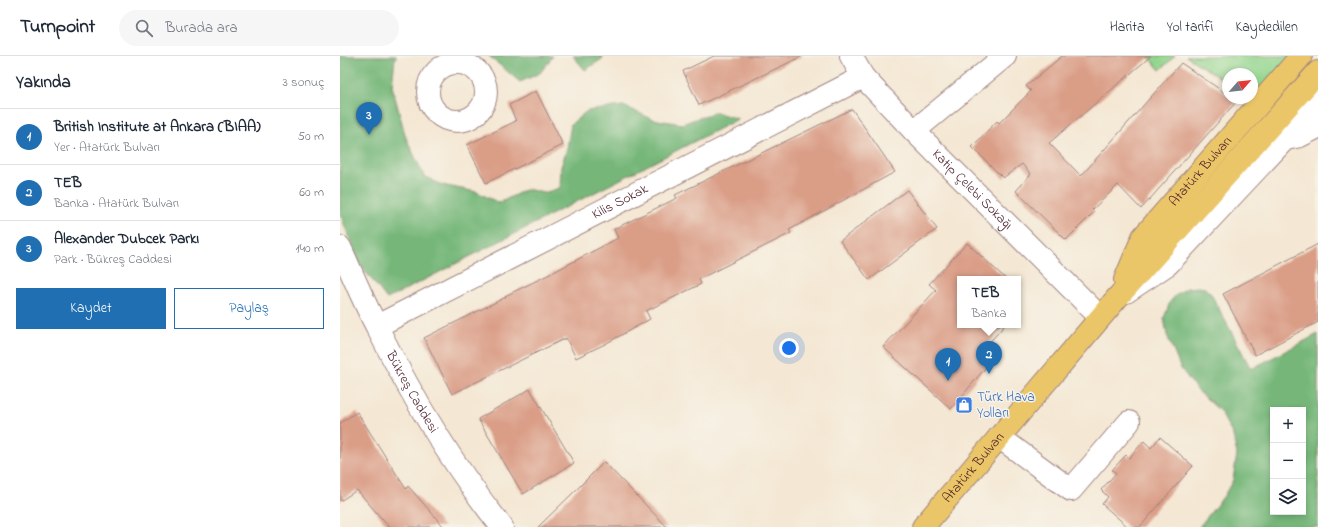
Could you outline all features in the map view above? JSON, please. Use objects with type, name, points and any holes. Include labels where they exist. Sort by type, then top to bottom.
[{"type":"main road","name":"Atatürk Bulvarı","points":[[1117,298],[1143,237],[1301,56]]},
{"type":"main road","name":"Atatürk Bulvarı","points":[[922,527],[1100,317],[1318,72]]},
{"type":"street","name":"Katip Çelebi Sokağı","points":[[851,56],[863,77],[914,131],[1100,317]]},
{"type":"street","points":[[914,131],[1005,56]]},
{"type":"street","name":"Kilis Sokak","points":[[376,326],[790,116],[863,77]]},
{"type":"street","points":[[1117,298],[1168,264],[1286,139],[1318,101]]},
{"type":"street","points":[[1286,139],[1300,136],[1318,127]]},
{"type":"street","name":"Bükreş Caddesi","points":[[340,247],[376,326],[424,414],[476,494],[502,527]]},
{"type":"street","points":[[999,437],[1071,490],[1129,422]]},
{"type":"green space","points":[[340,56],[397,56],[395,58],[392,86],[406,138],[424,176],[442,185],[477,192],[499,203],[527,189],[543,193],[560,188],[561,167],[567,148],[571,124],[587,111],[623,106],[652,119],[682,124],[715,112],[738,119],[387,299],[360,265],[340,214]]},
{"type":"green space","points":[[489,56],[553,56],[540,73],[520,82]]},
{"type":"green space","points":[[573,56],[603,56],[602,59],[585,70]]},
{"type":"green space","points":[[1148,56],[1175,56],[1160,70]]},
{"type":"green space","points":[[1186,56],[1301,56],[1258,93],[1258,68],[1222,68],[1222,79]]},
{"type":"green space","points":[[1187,288],[1205,288],[1211,294],[1251,369],[1318,334],[1318,527],[1199,527],[1224,496],[1233,480],[1237,454],[1233,435],[1220,411],[1196,389],[1180,367],[1167,335],[1164,318],[1170,302],[1176,295]]},
{"type":"building","points":[[714,56],[803,56],[699,105],[683,71]]},
{"type":"building","points":[[1062,56],[1151,56],[1049,143],[1081,176],[1181,63],[1222,91],[1222,104],[1234,104],[1141,209],[1118,185],[1092,210],[1094,212],[1066,240],[1016,191],[1031,174],[1022,164],[1003,178],[972,147],[997,121],[999,123],[1031,91],[1026,86]]},
{"type":"building","points":[[536,91],[563,145],[486,183],[467,145],[516,121],[509,105]]},
{"type":"building","points":[[852,109],[895,172],[789,230],[791,233],[699,279],[701,284],[646,311],[650,319],[605,344],[576,358],[566,338],[452,394],[424,338],[618,238],[614,229],[677,198],[675,195]]},
{"type":"building","points":[[907,190],[937,229],[869,280],[840,241]]},
{"type":"building","points":[[967,243],[1003,276],[957,276],[957,328],[1002,328],[986,346],[997,354],[951,409],[883,347],[936,290],[929,284]]},
{"type":"building","points":[[1318,244],[1318,322],[1255,355],[1223,294]]},
{"type":"building","points":[[530,389],[574,463],[523,494],[478,419]]},
{"type":"building","points":[[357,412],[406,489],[408,486],[444,527],[389,527],[357,490],[340,501],[340,423]]},
{"type":"building","points":[[1160,437],[1193,466],[1140,527],[1128,527],[1102,504],[1108,497],[1101,490],[1116,473],[1112,470],[1126,455],[1129,458],[1144,441],[1151,448]]},
{"type":"building","points":[[604,462],[667,527],[538,527],[577,489]]},
{"type":"place","name":"Alexander Dubcek Parkı","points":[[369,135]]},
{"type":"place","name":"TEB","points":[[989,374]]},
{"type":"place","name":"British Institute at Ankara (BIAA)","points":[[948,381]]},
{"type":"place","name":"Türk Hava Yolları","points":[[964,405]]}]
